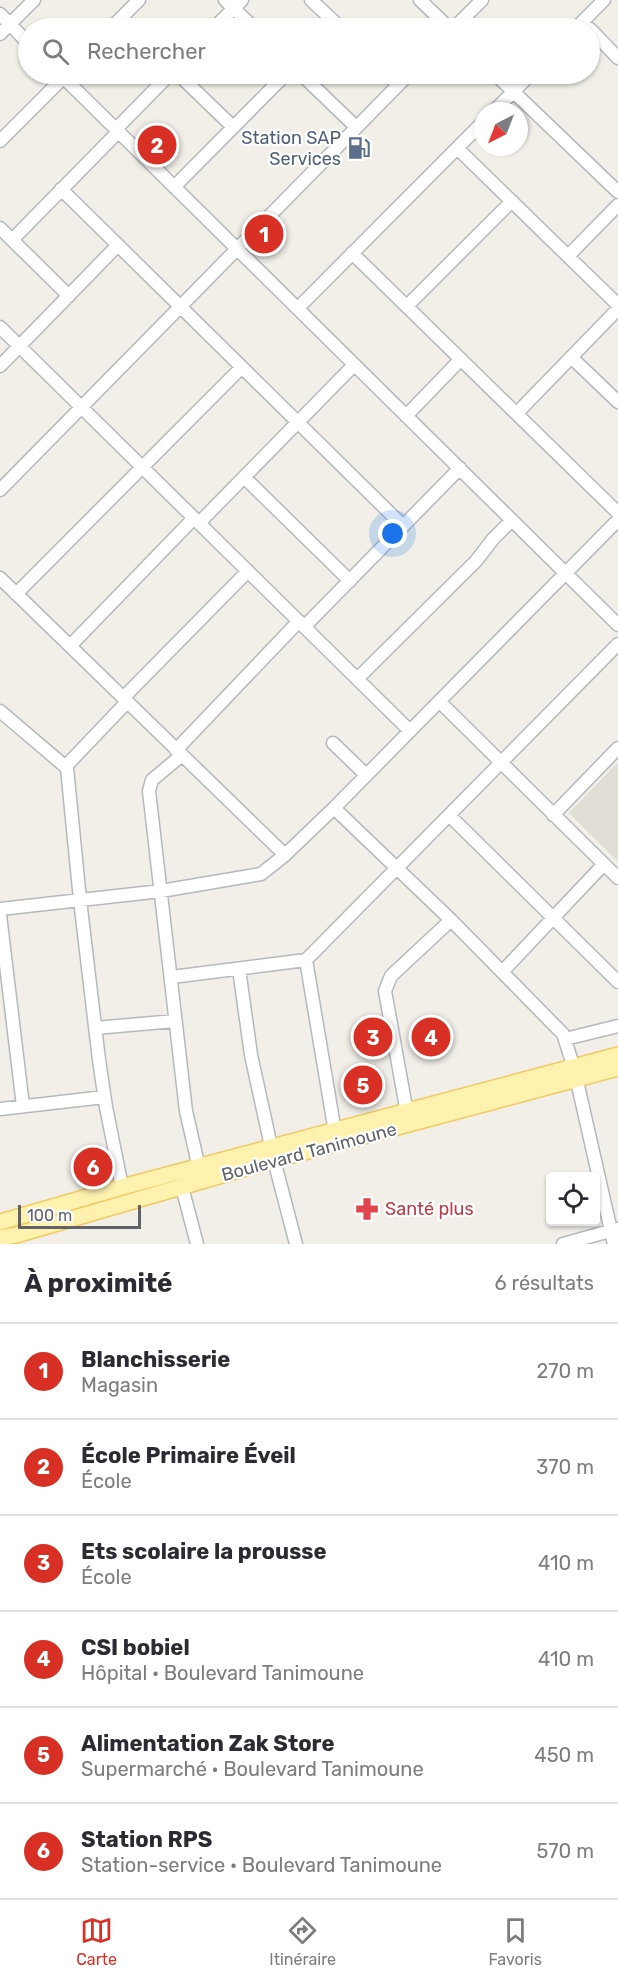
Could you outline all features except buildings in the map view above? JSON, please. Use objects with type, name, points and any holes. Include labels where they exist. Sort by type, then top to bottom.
[{"type":"main road","name":"Boulevard Tanimoune","points":[[0,1222],[123,1187],[199,1168],[273,1154],[576,1074],[618,1055]]},
{"type":"main road","name":"Boulevard Tanimoune","points":[[0,1238],[182,1187],[335,1132],[576,1074],[618,1068]]},
{"type":"street","points":[[0,34],[34,0]]},
{"type":"street","points":[[121,18],[139,0]]},
{"type":"street","points":[[311,0],[330,18]]},
{"type":"street","points":[[420,0],[439,18]]},
{"type":"street","points":[[464,18],[482,0]]},
{"type":"street","points":[[591,18],[604,0]]},
{"type":"street","points":[[222,18],[233,3],[246,18]]},
{"type":"street","points":[[0,14],[18,32]]},
{"type":"street","points":[[600,42],[618,58]]},
{"type":"street","points":[[0,141],[54,84]]},
{"type":"street","points":[[72,84],[618,625]]},
{"type":"street","points":[[12,240],[161,84]]},
{"type":"street","points":[[188,84],[232,128]]},
{"type":"street","points":[[174,187],[276,84]]},
{"type":"street","points":[[311,84],[356,128]]},
{"type":"street","points":[[505,84],[618,192]]},
{"type":"street","points":[[503,102],[521,84]]},
{"type":"street","points":[[0,490],[398,85]]},
{"type":"street","points":[[298,309],[474,131]]},
{"type":"street","points":[[457,148],[618,307],[517,413]]},
{"type":"street","points":[[61,189],[403,526]]},
{"type":"street","points":[[407,306],[512,201]]},
{"type":"street","points":[[568,256],[618,205]]},
{"type":"street","points":[[0,228],[69,296]]},
{"type":"street","points":[[0,366],[118,246]]},
{"type":"street","points":[[352,253],[618,513]]},
{"type":"street","points":[[0,327],[411,731]]},
{"type":"street","points":[[571,357],[618,402]]},
{"type":"street","points":[[406,416],[461,359]]},
{"type":"street","points":[[70,646],[196,520],[244,478],[354,365]]},
{"type":"street","points":[[16,594],[242,367]]},
{"type":"street","points":[[199,1168],[187,1118],[149,786],[152,780],[302,624],[350,581],[460,468]]},
{"type":"street","points":[[244,478],[350,581]]},
{"type":"street","points":[[357,679],[476,561],[512,520]]},
{"type":"street","points":[[0,909],[161,891],[259,875],[285,855],[334,808],[618,520]]},
{"type":"street","points":[[66,766],[125,700],[248,571]]},
{"type":"street","points":[[0,578],[285,855]]},
{"type":"street","points":[[172,977],[306,960],[618,644]]},
{"type":"street","points":[[440,702],[618,878]]},
{"type":"street","points":[[0,711],[66,766],[104,1097],[123,1187]]},
{"type":"street","points":[[333,743],[366,775]]},
{"type":"street","points":[[553,815],[618,748]]},
{"type":"street","points":[[334,808],[451,920],[559,1029],[566,1039],[614,1230],[614,1244]]},
{"type":"street","points":[[449,815],[618,982]]},
{"type":"street","points":[[502,972],[604,864]]},
{"type":"street","points":[[0,915],[5,989],[22,1106]]},
{"type":"street","points":[[407,1113],[385,991],[391,976],[451,920]]},
{"type":"street","points":[[306,960],[335,1132]]},
{"type":"street","points":[[239,969],[251,1055],[296,1244]]},
{"type":"street","points":[[95,1029],[176,1021]]},
{"type":"street","points":[[566,1039],[618,1026]]},
{"type":"street","points":[[0,1109],[104,1097]]},
{"type":"street","points":[[182,1187],[197,1244]]},
{"type":"street","points":[[563,1244],[614,1230]]},
{"type":"shaded area","points":[[618,762],[618,862],[569,813]]},
{"type":"place","name":"École Primaire Éveil","points":[[157,145]]},
{"type":"place","name":"Station SAP Services","points":[[359,148]]},
{"type":"place","name":"Blanchisserie","points":[[264,234]]},
{"type":"place","name":"Ets scolaire la prousse","points":[[373,1037]]},
{"type":"place","name":"CSI bobiel","points":[[431,1037]]},
{"type":"place","name":"Alimentation Zak Store","points":[[363,1085]]},
{"type":"place","name":"Station RPS","points":[[93,1167]]},
{"type":"place","name":"Santé plus","points":[[367,1209]]}]
